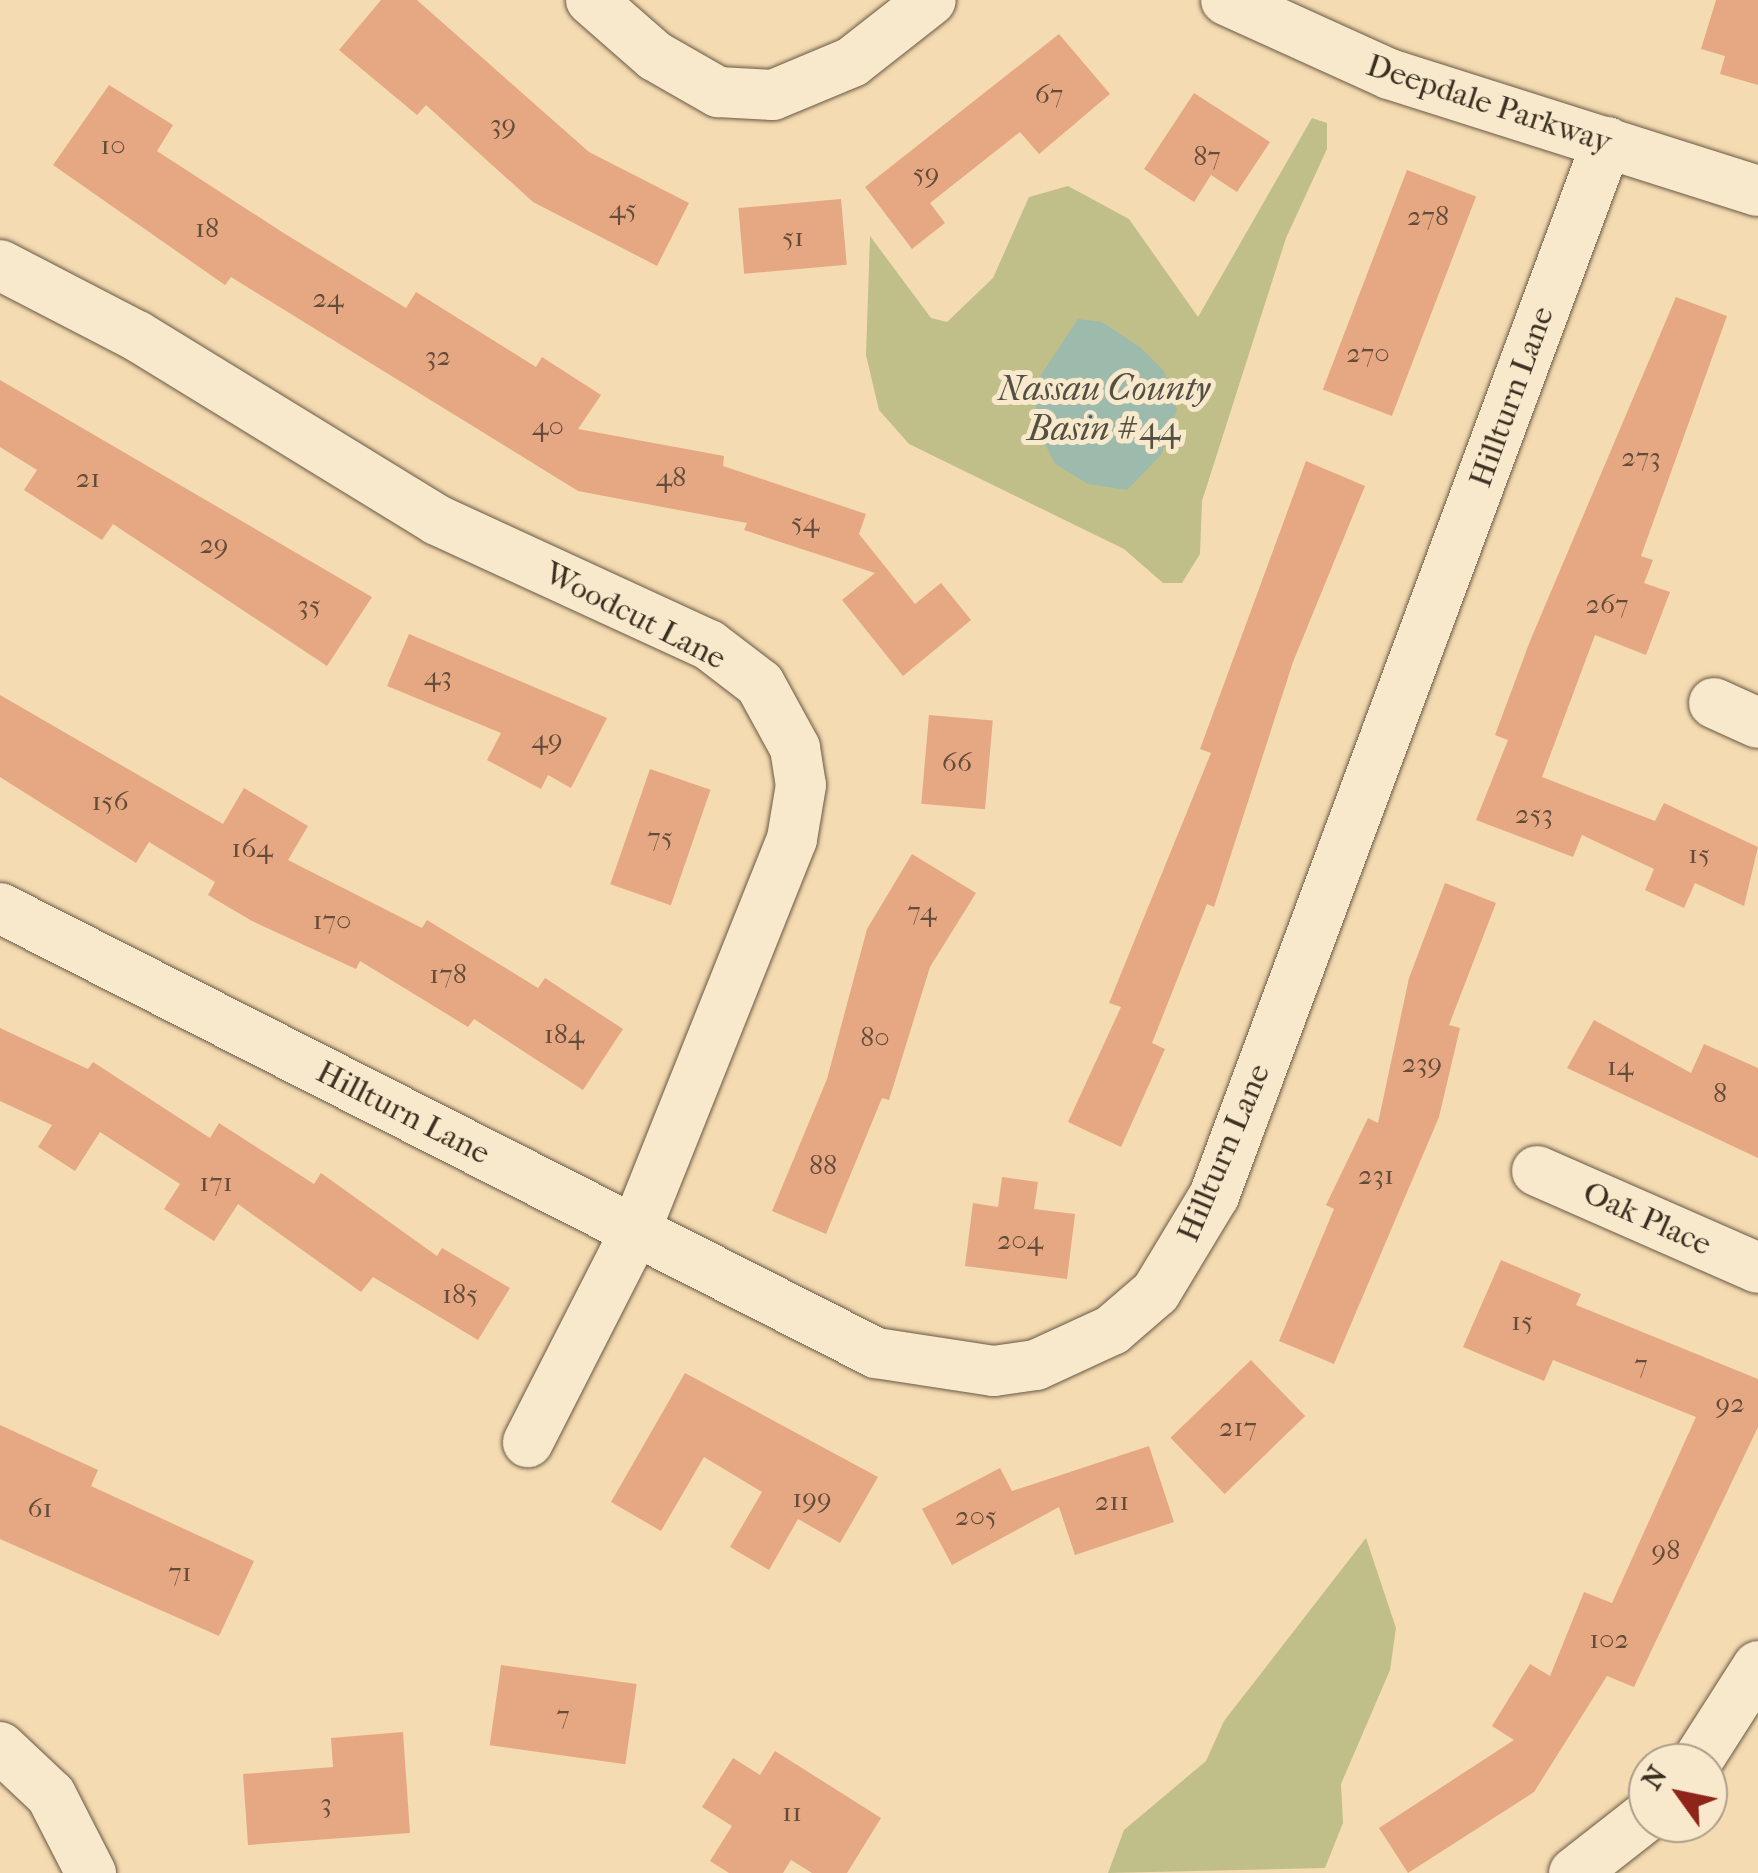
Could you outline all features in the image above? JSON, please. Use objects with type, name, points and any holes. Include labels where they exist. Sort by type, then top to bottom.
[{"type":"street","points":[[591,0],[655,56],[718,92],[773,95],[852,62],[931,0]]},
{"type":"street","name":"Deepdale Parkway","points":[[1226,0],[1389,74],[1758,191]]},
{"type":"street","name":"Hillturn Lane","points":[[0,908],[876,1353],[941,1369],[1036,1365],[1112,1330],[1156,1292],[1214,1196],[1607,142]]},
{"type":"street","name":"Woodcut Lane","points":[[0,265],[137,336],[437,520],[708,645],[760,684],[795,748],[801,785],[792,839],[635,1232],[528,1442]]},
{"type":"street","name":"Oak Place","points":[[1537,1171],[1758,1268]]},
{"type":"street","points":[[1709,1743],[1758,1666]]},
{"type":"street","points":[[0,1747],[51,1795],[91,1873]]},
{"type":"street","points":[[1574,1873],[1628,1831]]},
{"type":"shaded area","points":[[1312,118],[1327,123],[1327,149],[1286,238],[1202,501],[1200,554],[1182,583],[1163,583],[1124,549],[909,444],[879,410],[866,355],[870,236],[931,318],[947,322],[993,278],[1029,197],[1068,186],[1129,219],[1198,317]]},
{"type":"shaded area","points":[[1366,1538],[1396,1628],[1390,1670],[1341,1784],[1343,1823],[1325,1868],[1108,1873],[1124,1830],[1206,1761],[1224,1721]]},
{"type":"water","name":"Nassau County Basin #44","points":[[1078,319],[1102,322],[1141,348],[1164,371],[1177,410],[1161,455],[1127,490],[1088,484],[1055,464],[1036,426],[1035,384]]},
{"type":"building","points":[[381,0],[417,0],[589,152],[689,203],[657,266],[533,202],[426,105],[417,115],[339,50]]},
{"type":"building","points":[[1716,0],[1758,0],[1758,85],[1720,74],[1725,56],[1701,49]]},
{"type":"building","points":[[1059,34],[1110,94],[1039,154],[1020,132],[930,203],[945,223],[912,249],[865,187]]},
{"type":"building","points":[[109,85],[173,125],[157,151],[282,232],[406,308],[416,292],[536,367],[542,357],[601,395],[578,429],[724,456],[723,466],[866,514],[859,534],[915,604],[941,583],[971,620],[903,676],[842,600],[875,573],[744,530],[747,523],[578,491],[231,277],[225,285],[53,165]]},
{"type":"building","points":[[1194,93],[1270,142],[1237,192],[1211,175],[1194,202],[1144,169]]},
{"type":"building","points":[[1407,170],[1476,197],[1392,416],[1323,389]]},
{"type":"building","points":[[841,199],[847,265],[744,274],[738,208]]},
{"type":"building","points":[[1676,297],[1727,316],[1641,556],[1653,560],[1644,583],[1670,592],[1646,655],[1595,635],[1542,777],[1655,821],[1664,803],[1758,847],[1744,906],[1695,883],[1684,908],[1645,890],[1654,869],[1582,835],[1573,857],[1476,820],[1508,740],[1495,735],[1530,641]]},
{"type":"building","points":[[0,380],[372,597],[327,666],[113,524],[102,540],[24,490],[37,470],[0,447]]},
{"type":"building","points":[[1306,461],[1365,486],[1293,662],[1214,907],[1207,904],[1152,1043],[1165,1049],[1121,1147],[1068,1122],[1121,1007],[1109,1003],[1211,753],[1200,749]]},
{"type":"building","points":[[409,634],[607,718],[571,788],[548,775],[541,789],[487,760],[501,733],[387,686]]},
{"type":"building","points":[[0,695],[223,824],[244,788],[308,826],[288,860],[422,928],[427,920],[538,988],[545,978],[623,1029],[583,1090],[474,1019],[468,1027],[360,961],[356,969],[252,921],[208,895],[215,882],[149,842],[136,863],[0,777]]},
{"type":"building","points":[[929,715],[993,721],[985,809],[921,804]]},
{"type":"building","points":[[650,769],[711,790],[671,905],[610,884]]},
{"type":"building","points":[[912,854],[976,893],[930,967],[889,1100],[882,1098],[826,1234],[772,1211],[827,1079],[867,929]]},
{"type":"building","points":[[1445,883],[1496,903],[1449,1025],[1460,1028],[1439,1117],[1334,1364],[1279,1341],[1334,1209],[1326,1205],[1368,1118],[1378,1123],[1409,978]]},
{"type":"building","points":[[1594,1020],[1691,1073],[1704,1044],[1758,1068],[1758,1158],[1567,1068]]},
{"type":"building","points":[[0,1028],[88,1069],[93,1062],[210,1138],[219,1123],[314,1184],[321,1173],[437,1256],[442,1248],[510,1288],[478,1340],[373,1277],[361,1292],[238,1204],[214,1241],[164,1209],[180,1184],[100,1132],[75,1171],[38,1147],[52,1125],[0,1101]]},
{"type":"building","points":[[1002,1177],[1038,1182],[1034,1209],[1075,1214],[1067,1279],[965,1266],[973,1203],[998,1207]]},
{"type":"building","points":[[1501,1260],[1581,1294],[1576,1305],[1758,1379],[1758,1427],[1634,1687],[1607,1676],[1534,1792],[1408,1873],[1379,1828],[1514,1740],[1492,1726],[1530,1664],[1550,1676],[1584,1592],[1612,1603],[1696,1417],[1553,1360],[1544,1381],[1463,1347]]},
{"type":"building","points":[[1251,1360],[1305,1416],[1225,1494],[1170,1438]]},
{"type":"building","points":[[685,1373],[878,1477],[840,1543],[798,1519],[769,1570],[730,1547],[762,1492],[704,1457],[661,1531],[611,1502]]},
{"type":"building","points":[[0,1425],[98,1470],[91,1486],[254,1561],[219,1636],[0,1539]]},
{"type":"building","points":[[1149,1446],[1174,1522],[1075,1555],[1059,1507],[952,1565],[922,1509],[1000,1468],[1012,1491]]},
{"type":"building","points":[[501,1665],[637,1684],[625,1764],[490,1745]]},
{"type":"building","points":[[403,1732],[410,1833],[248,1845],[243,1774],[333,1767],[331,1738]]},
{"type":"building","points":[[775,1751],[881,1818],[847,1873],[812,1873],[791,1860],[783,1873],[729,1873],[710,1861],[732,1826],[702,1807],[733,1758],[760,1775]]}]
